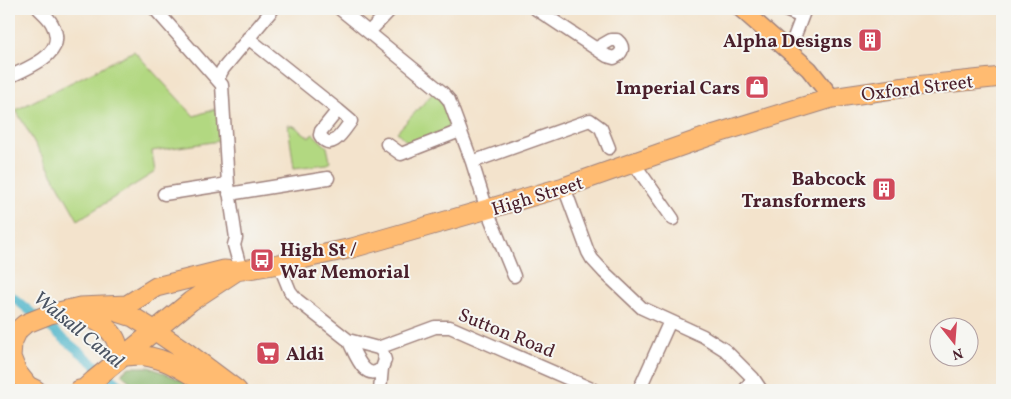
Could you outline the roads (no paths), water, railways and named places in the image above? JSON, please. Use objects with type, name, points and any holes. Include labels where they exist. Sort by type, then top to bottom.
[{"type":"highway","name":"Oxford Street","points":[[832,98],[906,87],[1002,77]]},
{"type":"highway","name":"High Street","points":[[17,329],[54,313],[80,307],[127,305],[156,287],[224,270],[239,270],[279,264],[352,248],[487,210],[564,187],[780,113],[832,98]]},
{"type":"highway","name":"High Street","points":[[85,387],[188,304],[239,270]]},
{"type":"highway","points":[[177,282],[182,283],[189,290],[188,304],[180,320],[179,331],[185,350]]},
{"type":"highway","points":[[100,306],[133,317],[185,350],[238,390]]},
{"type":"highway","points":[[54,313],[80,314],[104,325],[116,342],[118,353],[116,362],[143,355],[162,361],[190,374],[215,390]]},
{"type":"highway","points":[[17,329],[11,351],[13,364],[24,381]]},
{"type":"main road","points":[[745,10],[813,73],[832,98]]},
{"type":"street","points":[[9,77],[42,61],[55,45],[56,34],[52,23],[39,9]]},
{"type":"street","points":[[155,9],[218,78],[222,85],[229,189],[236,238],[234,245],[239,270]]},
{"type":"street","points":[[218,78],[223,69],[273,9]]},
{"type":"street","points":[[340,9],[442,92],[448,100],[472,162],[487,210],[514,276]]},
{"type":"street","points":[[369,32],[391,9]]},
{"type":"street","points":[[536,9],[572,34],[597,48]]},
{"type":"street","points":[[783,9],[803,13],[789,51]]},
{"type":"street","points":[[248,38],[338,110]]},
{"type":"street","points":[[472,162],[590,120],[601,128],[609,148]]},
{"type":"street","points":[[387,144],[401,154],[460,131]]},
{"type":"street","points":[[633,162],[672,219]]},
{"type":"street","points":[[164,194],[328,178]]},
{"type":"street","points":[[564,187],[592,258],[642,308],[703,336],[725,350],[753,378],[761,390]]},
{"type":"street","points":[[279,264],[290,291],[297,300],[348,340],[382,351],[384,364],[378,390]]},
{"type":"street","points":[[639,390],[670,321]]},
{"type":"street","name":"Sutton Road","points":[[374,348],[434,327],[450,327],[594,390]]},
{"type":"street","name":"Sutton Road","points":[[384,364],[403,339]]},
{"type":"street","points":[[348,340],[378,390]]},
{"type":"street","points":[[363,366],[362,352],[374,348]]},
{"type":"street","points":[[363,366],[376,372],[384,364]]},
{"type":"street","points":[[745,390],[753,378]]},
{"type":"waterway","name":"Walsall Canal","points":[[9,294],[126,390]]},
{"type":"place","name":"Alpha Designs","points":[[870,40]]},
{"type":"place","name":"Imperial Cars","points":[[757,87]]},
{"type":"place","name":"Babcock Transformers","points":[[884,189]]},
{"type":"place","name":"High St / War Memorial","points":[[262,260]]},
{"type":"place","name":"Aldi","points":[[268,353]]}]
